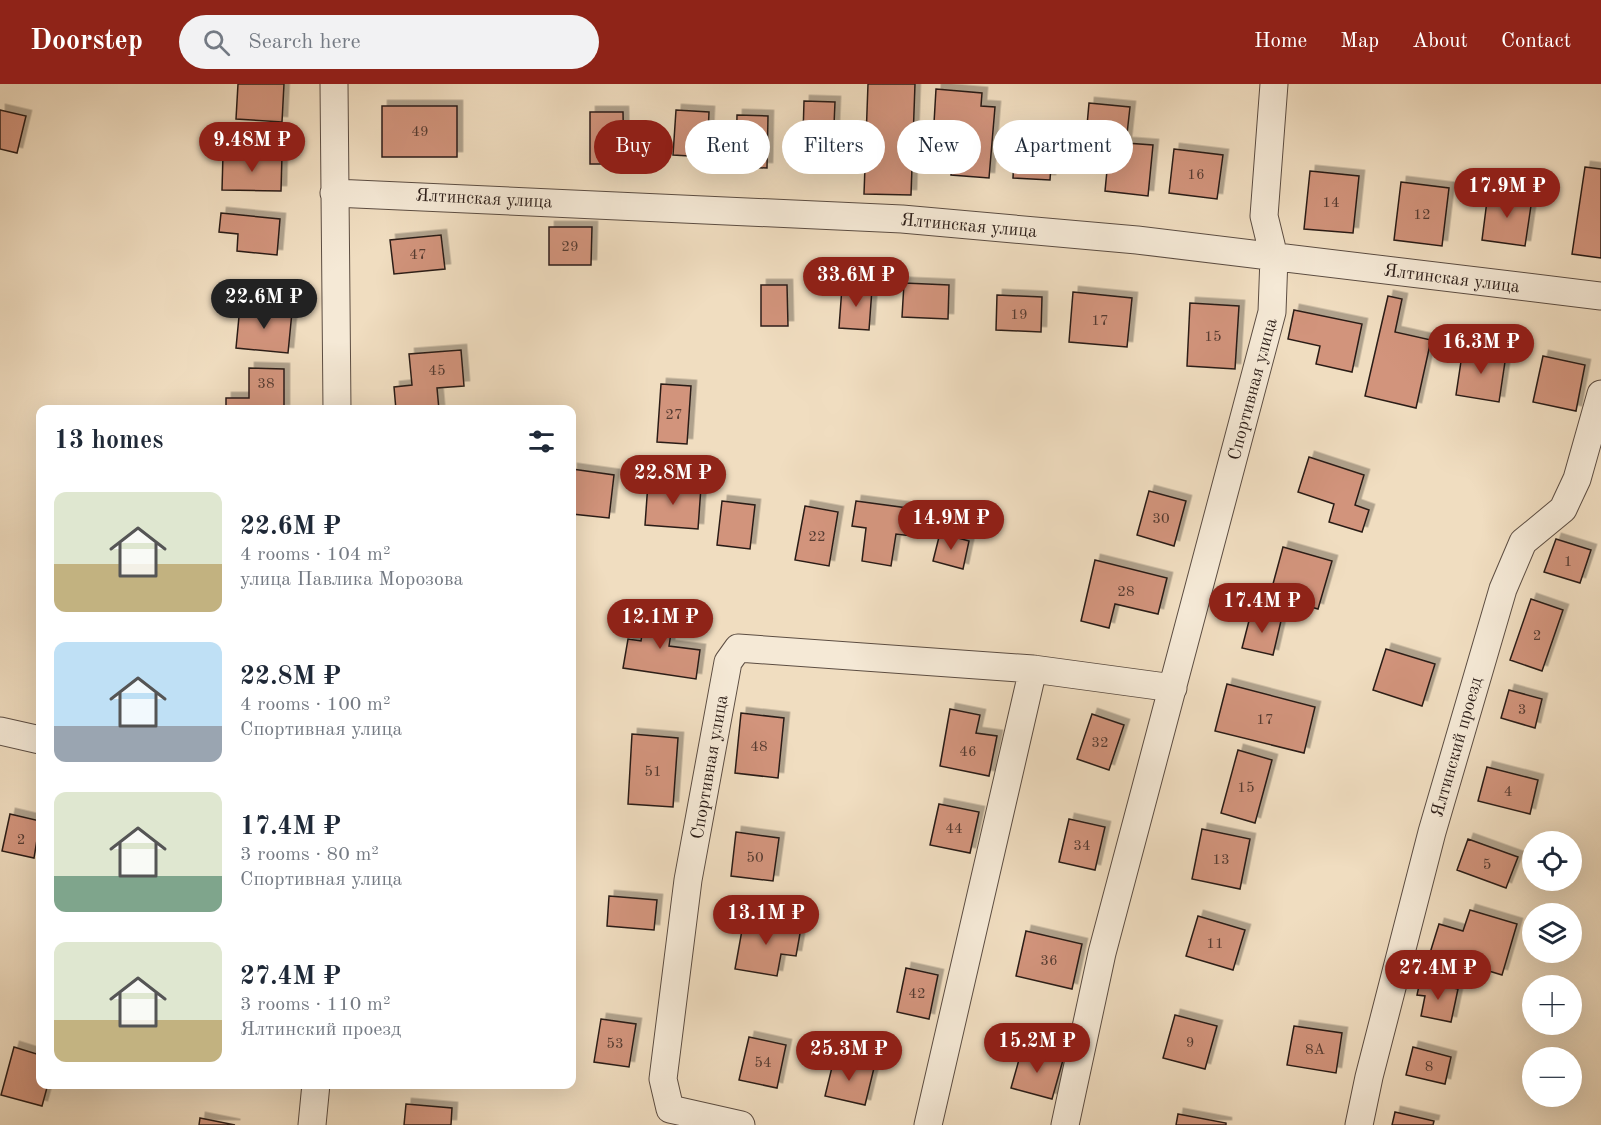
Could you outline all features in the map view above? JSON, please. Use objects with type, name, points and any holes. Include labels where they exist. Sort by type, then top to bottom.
[{"type":"street","points":[[334,84],[337,405]]},
{"type":"street","name":"Спортивная улица","points":[[1065,1125],[1102,953],[1272,312],[1274,257],[1264,216],[1274,84]]},
{"type":"street","name":"Ялтинская улица","points":[[334,193],[902,219],[1137,240],[1601,296]]},
{"type":"street","name":"Ялтинский проезд","points":[[1359,1125],[1368,1077],[1432,832],[1503,590],[1523,542],[1563,509],[1577,479],[1601,394]]},
{"type":"street","name":"Спортивная улица","points":[[741,1125],[670,1109],[663,1079],[688,880],[728,662],[738,648],[1033,669],[1173,688]]},
{"type":"street","points":[[928,1125],[1033,669]]},
{"type":"street","points":[[0,731],[36,739]]},
{"type":"street","points":[[312,1125],[316,1089]]},
{"type":"building","points":[[238,84],[284,84],[282,122],[236,119]]},
{"type":"building","points":[[868,84],[915,84],[914,120],[897,120],[897,174],[912,174],[911,195],[864,194],[865,174],[885,174],[885,120],[867,120]]},
{"type":"building","points":[[936,89],[982,93],[981,106],[995,107],[989,178],[951,175],[981,174],[981,120],[934,120]]},
{"type":"building","points":[[804,101],[835,102],[834,120],[803,120]]},
{"type":"building","points":[[1089,103],[1130,107],[1129,120],[1087,120]]},
{"type":"building","points":[[382,106],[457,106],[457,157],[382,157]]},
{"type":"building","points":[[0,110],[26,116],[17,153],[0,149]]},
{"type":"building","points":[[676,110],[709,112],[709,120],[685,120],[685,156],[673,155]]},
{"type":"building","points":[[590,112],[623,112],[623,120],[594,120],[594,164],[590,164]]},
{"type":"building","points":[[737,115],[768,116],[768,120],[737,120]]},
{"type":"building","points":[[1133,144],[1153,145],[1148,196],[1105,191],[1107,174],[1133,174]]},
{"type":"building","points":[[1174,149],[1223,155],[1217,199],[1169,193]]},
{"type":"building","points":[[223,154],[282,155],[281,191],[222,190]]},
{"type":"building","points":[[1585,167],[1601,169],[1601,258],[1572,254]]},
{"type":"building","points":[[1310,171],[1359,176],[1353,233],[1304,229]]},
{"type":"building","points":[[1013,174],[1050,174],[1050,180],[1013,178]]},
{"type":"building","points":[[1401,182],[1449,188],[1442,246],[1394,240]]},
{"type":"building","points":[[1488,193],[1532,199],[1525,246],[1482,240]]},
{"type":"building","points":[[221,213],[280,219],[277,255],[237,251],[238,234],[219,232]]},
{"type":"building","points":[[549,227],[592,227],[591,265],[549,265]]},
{"type":"building","points":[[441,235],[445,269],[394,274],[390,240]]},
{"type":"building","points":[[904,283],[949,285],[948,319],[902,317]]},
{"type":"building","points":[[761,285],[787,285],[788,326],[761,326]]},
{"type":"building","points":[[842,287],[872,289],[869,330],[839,328]]},
{"type":"building","points":[[1073,292],[1132,298],[1127,347],[1069,342]]},
{"type":"building","points":[[997,295],[1042,297],[1041,332],[996,330]]},
{"type":"building","points":[[1388,296],[1402,299],[1395,332],[1431,340],[1416,408],[1365,396]]},
{"type":"building","points":[[1190,303],[1239,306],[1235,369],[1187,366]]},
{"type":"building","points":[[240,306],[292,312],[288,353],[236,348]]},
{"type":"building","points":[[1294,310],[1362,324],[1352,372],[1316,364],[1320,346],[1288,339]]},
{"type":"building","points":[[1463,348],[1506,355],[1499,402],[1456,395]]},
{"type":"building","points":[[461,350],[464,386],[437,388],[439,405],[396,405],[394,387],[412,385],[409,354]]},
{"type":"building","points":[[1543,356],[1585,365],[1576,411],[1533,402]]},
{"type":"building","points":[[249,368],[284,369],[284,405],[226,405],[226,398],[249,398]]},
{"type":"building","points":[[661,384],[691,386],[687,444],[657,442]]},
{"type":"building","points":[[1309,457],[1364,475],[1355,505],[1369,510],[1362,532],[1329,522],[1334,504],[1298,492]]},
{"type":"building","points":[[576,470],[614,475],[609,518],[576,514]]},
{"type":"building","points":[[648,483],[701,487],[698,529],[645,525]]},
{"type":"building","points":[[1149,491],[1186,501],[1174,546],[1137,535]]},
{"type":"building","points":[[722,501],[755,505],[750,549],[717,545]]},
{"type":"building","points":[[856,501],[915,509],[912,536],[896,534],[891,566],[862,561],[866,528],[852,526]]},
{"type":"building","points":[[805,506],[838,512],[829,566],[795,560]]},
{"type":"building","points":[[940,533],[969,541],[963,569],[933,561]]},
{"type":"building","points":[[1556,539],[1591,550],[1580,583],[1544,572]]},
{"type":"building","points":[[1283,547],[1332,561],[1318,609],[1270,595]]},
{"type":"building","points":[[1095,560],[1167,578],[1158,614],[1115,604],[1109,628],[1081,621]]},
{"type":"building","points":[[1531,599],[1563,610],[1542,671],[1510,660]]},
{"type":"building","points":[[646,610],[674,614],[669,646],[700,650],[696,679],[623,668],[628,639],[641,641]]},
{"type":"building","points":[[1251,613],[1281,621],[1273,655],[1242,648]]},
{"type":"building","points":[[1386,649],[1435,664],[1422,706],[1373,690]]},
{"type":"building","points":[[1227,684],[1315,707],[1304,753],[1215,731]]},
{"type":"building","points":[[1509,690],[1542,699],[1535,728],[1501,718]]},
{"type":"building","points":[[950,709],[980,715],[976,733],[997,736],[989,776],[940,766]]},
{"type":"building","points":[[741,713],[784,718],[778,778],[735,773]]},
{"type":"building","points":[[1092,714],[1124,725],[1109,770],[1077,759]]},
{"type":"building","points":[[632,734],[678,738],[673,807],[628,804]]},
{"type":"building","points":[[1238,750],[1272,760],[1255,823],[1221,813]]},
{"type":"building","points":[[1487,767],[1538,780],[1530,814],[1478,801]]},
{"type":"building","points":[[939,804],[979,812],[970,853],[930,845]]},
{"type":"building","points":[[10,814],[36,820],[34,858],[2,851]]},
{"type":"building","points":[[1069,819],[1105,827],[1095,870],[1059,862]]},
{"type":"building","points":[[1202,829],[1250,839],[1240,889],[1192,879]]},
{"type":"building","points":[[736,832],[779,838],[773,881],[731,876]]},
{"type":"building","points":[[1468,839],[1518,857],[1506,888],[1457,870]]},
{"type":"building","points":[[609,896],[657,900],[654,930],[607,926]]},
{"type":"building","points":[[1470,910],[1517,924],[1502,975],[1430,953],[1439,924],[1463,931]]},
{"type":"building","points":[[1198,916],[1245,930],[1233,970],[1186,956]]},
{"type":"building","points":[[744,919],[801,928],[796,956],[781,954],[777,976],[735,969]]},
{"type":"building","points":[[1026,931],[1082,944],[1072,989],[1016,976]]},
{"type":"building","points":[[906,968],[938,975],[929,1019],[897,1012]]},
{"type":"building","points":[[1420,981],[1458,989],[1451,1022],[1421,1016],[1425,996],[1417,995]]},
{"type":"building","points":[[1175,1015],[1217,1026],[1205,1069],[1163,1058]]},
{"type":"building","points":[[601,1019],[636,1024],[629,1067],[594,1062]]},
{"type":"building","points":[[1294,1026],[1342,1033],[1336,1073],[1287,1065]]},
{"type":"building","points":[[749,1037],[786,1045],[777,1088],[739,1080]]},
{"type":"building","points":[[14,1047],[36,1054],[36,1089],[47,1089],[42,1106],[1,1095]]},
{"type":"building","points":[[1413,1047],[1451,1057],[1445,1084],[1406,1075]]},
{"type":"building","points":[[1022,1049],[1063,1060],[1052,1099],[1011,1088]]},
{"type":"building","points":[[834,1059],[874,1068],[865,1105],[825,1096]]},
{"type":"building","points":[[406,1104],[452,1108],[451,1125],[404,1125]]},
{"type":"building","points":[[1395,1112],[1434,1121],[1433,1125],[1392,1125]]},
{"type":"building","points":[[1178,1114],[1226,1123],[1226,1125],[1176,1125]]},
{"type":"building","points":[[200,1118],[235,1125],[199,1125]]}]
